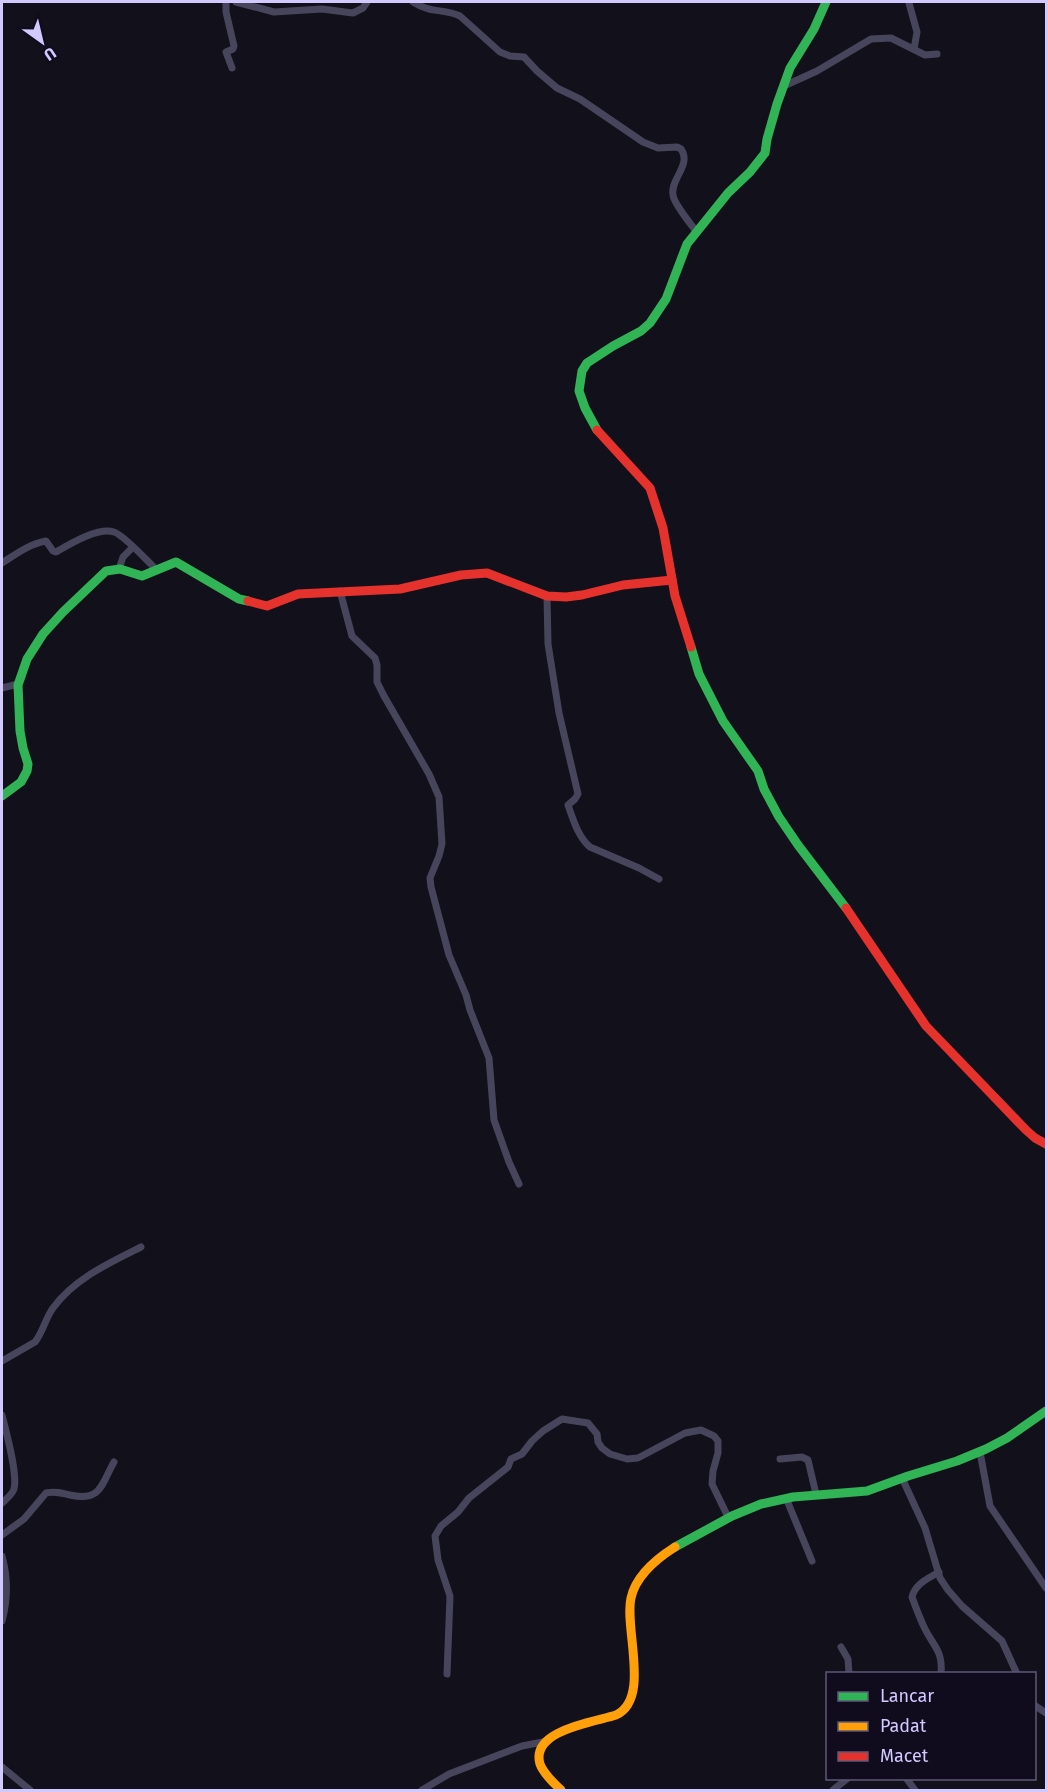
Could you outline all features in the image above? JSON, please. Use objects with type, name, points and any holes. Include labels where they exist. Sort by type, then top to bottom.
[{"type":"street","points":[[226,2],[234,46],[226,52],[232,69]]},
{"type":"street","points":[[236,2],[274,12],[322,9],[353,13],[363,8],[367,2]]},
{"type":"street","points":[[413,2],[427,9],[460,16],[500,52],[510,56],[524,57],[557,88],[580,99],[643,142],[658,147],[681,149],[684,158],[673,188],[673,197],[696,231]]},
{"type":"street","points":[[826,2],[814,29],[790,68],[777,104],[765,153],[687,244],[666,299],[650,323],[641,331],[587,363],[582,371],[579,391],[599,434],[650,488],[663,528],[675,596],[699,674],[723,721],[758,771],[764,789],[779,817],[838,897],[926,1026],[1026,1130],[1047,1144]]},
{"type":"street","points":[[909,3],[917,32],[914,49]]},
{"type":"street","points":[[784,86],[827,66],[871,39],[891,38],[925,55],[937,54]]},
{"type":"street","points":[[2,563],[36,543],[46,541],[56,552],[81,539],[110,532],[117,533],[157,570]]},
{"type":"street","points":[[119,569],[123,557],[133,547]]},
{"type":"street","points":[[2,796],[15,787],[27,774],[28,767],[22,748],[18,684],[27,659],[56,621],[106,571],[112,568],[142,576],[166,565],[179,563],[239,600],[267,606],[298,594],[400,589],[461,575],[487,573],[547,596],[566,597],[623,585],[672,580]]},
{"type":"street","points":[[340,591],[352,636],[375,658],[377,682],[429,774],[439,798],[442,844],[430,878],[430,887],[449,955],[489,1058],[494,1120],[519,1184]]},
{"type":"street","points":[[547,596],[548,644],[559,713],[578,794],[568,805],[579,834],[590,847],[659,879]]},
{"type":"street","points":[[2,687],[18,684]]},
{"type":"street","points":[[2,1361],[35,1342],[54,1306],[75,1285],[141,1247]]},
{"type":"street","points":[[561,1791],[547,1776],[539,1762],[540,1752],[548,1741],[565,1730],[613,1716],[627,1707],[632,1694],[635,1666],[628,1612],[630,1597],[638,1578],[661,1556],[728,1517],[758,1505],[816,1494],[862,1492],[963,1459],[1010,1437],[1047,1411]]},
{"type":"street","points":[[2,1415],[12,1456],[15,1485],[11,1495],[2,1503]]},
{"type":"street","points":[[447,1674],[450,1596],[438,1560],[435,1544],[437,1531],[458,1512],[469,1498],[508,1467],[511,1459],[522,1454],[543,1431],[562,1419],[588,1424],[597,1434],[602,1448],[610,1454],[627,1459],[638,1458],[685,1433],[701,1430],[709,1432],[714,1436],[719,1447],[712,1484],[728,1517]]},
{"type":"street","points":[[981,1452],[990,1506],[1047,1587]]},
{"type":"street","points":[[780,1459],[802,1457],[808,1460],[816,1494]]},
{"type":"street","points":[[2,1535],[24,1519],[46,1493],[56,1492],[85,1498],[93,1495],[99,1491],[114,1462]]},
{"type":"street","points":[[902,1478],[925,1528],[939,1572],[948,1590],[962,1606],[1002,1641],[1016,1672]]},
{"type":"street","points":[[786,1498],[812,1561]]},
{"type":"street","points":[[2,1556],[7,1584],[2,1621]]},
{"type":"street","points":[[939,1572],[920,1584],[912,1597],[925,1629],[942,1659],[941,1672]]},
{"type":"street","points":[[841,1647],[848,1659],[849,1672]]},
{"type":"street","points":[[422,1791],[457,1770],[522,1746],[548,1741]]},
{"type":"street","points":[[2,1767],[30,1791]]},
{"type":"street","points":[[833,1791],[847,1780]]},
{"type":"traffic: fast","points":[[597,430],[579,391],[582,371],[587,363],[641,331],[650,323],[666,299],[687,244],[728,193],[750,172],[765,153],[777,104],[790,68],[814,29],[826,2]]},
{"type":"traffic: fast","points":[[2,796],[21,782],[27,771],[28,764],[20,731],[18,685],[27,659],[43,634],[106,571],[120,569],[142,576],[176,562],[239,599],[248,601]]},
{"type":"traffic: fast","points":[[691,647],[699,674],[723,721],[758,771],[764,789],[779,817],[846,908]]},
{"type":"traffic: fast","points":[[675,1547],[732,1516],[761,1504],[793,1497],[867,1491],[957,1461],[1007,1438],[1046,1411]]},
{"type":"traffic: slow","points":[[561,1790],[542,1768],[540,1752],[545,1743],[554,1735],[566,1729],[616,1715],[626,1707],[632,1694],[634,1679],[631,1598],[637,1582],[648,1568],[675,1547]]},
{"type":"traffic: jam","points":[[597,430],[650,488],[663,528],[675,596],[691,647]]},
{"type":"traffic: jam","points":[[248,601],[267,606],[298,594],[400,589],[461,575],[487,573],[547,596],[566,597],[623,585],[672,580]]},
{"type":"traffic: jam","points":[[846,908],[926,1026],[1026,1130],[1046,1144]]}]
